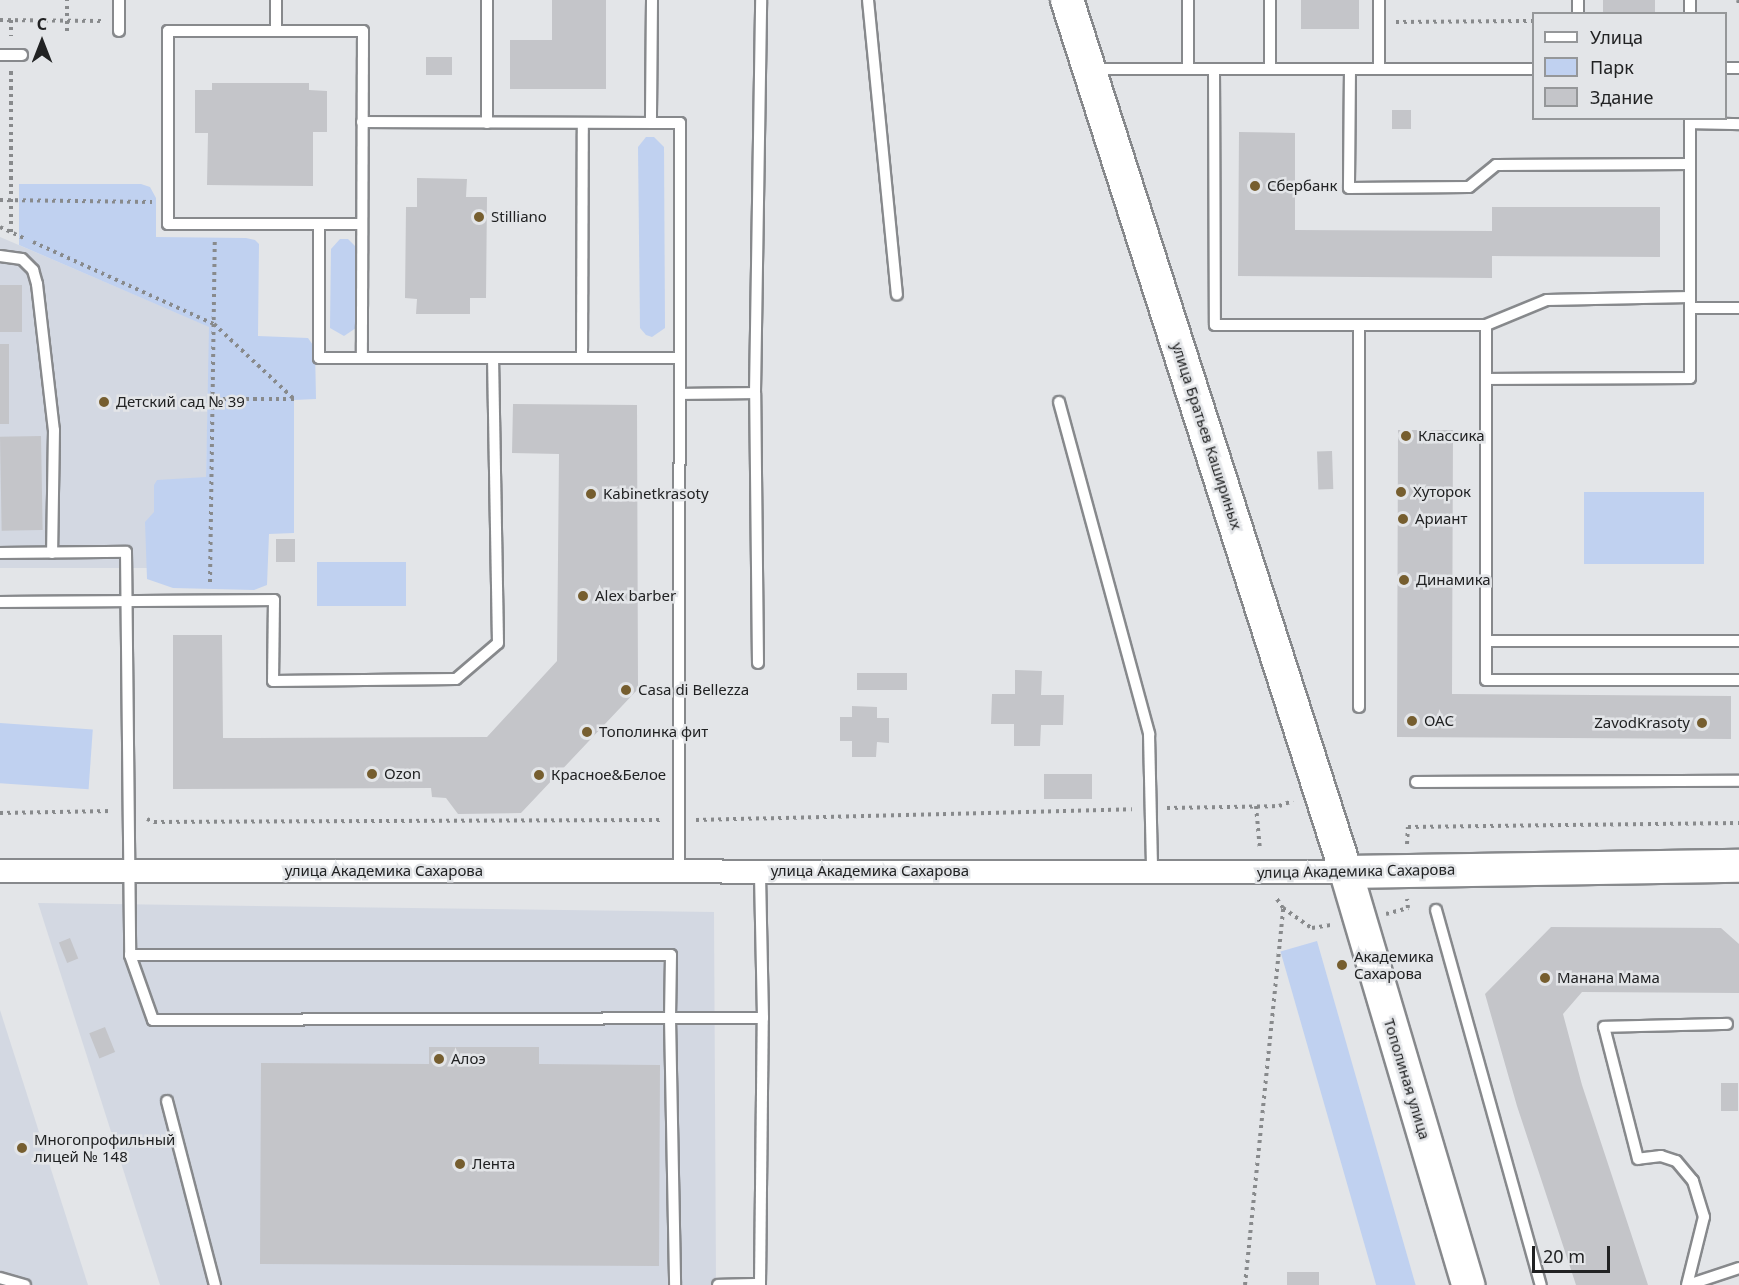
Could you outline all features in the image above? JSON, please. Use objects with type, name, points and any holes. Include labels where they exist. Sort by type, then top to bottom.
[{"type":"main road","name":"улица Братьев Кашириных","points":[[1067,0],[1346,872]]},
{"type":"main road","name":"улица Академика Сахарова","points":[[1346,872],[1739,866]]},
{"type":"main road","name":"Тополиная улица","points":[[1346,872],[1468,1285]]},
{"type":"street","name":"улица Академика Сахарова","points":[[0,871],[1346,872]]},
{"type":"lane","points":[[119,0],[119,26]]},
{"type":"lane","points":[[276,0],[276,31]]},
{"type":"lane","points":[[487,0],[487,123]]},
{"type":"lane","points":[[651,123],[652,0]]},
{"type":"lane","points":[[758,663],[755,393],[761,0]]},
{"type":"lane","points":[[868,0],[897,295]]},
{"type":"lane","points":[[1188,0],[1188,69]]},
{"type":"lane","points":[[1270,0],[1270,69]]},
{"type":"lane","points":[[1379,0],[1379,69]]},
{"type":"lane","points":[[362,224],[168,224],[168,31],[363,31],[362,358]]},
{"type":"lane","points":[[1090,69],[1532,69]]},
{"type":"lane","points":[[1215,69],[1215,325],[1486,325],[1547,300],[1690,302],[1739,308]]},
{"type":"lane","points":[[1350,69],[1349,188],[1469,187],[1497,165],[1690,164]]},
{"type":"lane","points":[[1486,379],[1690,378],[1690,121],[1739,124]]},
{"type":"lane","points":[[362,122],[680,123],[679,871]]},
{"type":"lane","points":[[582,358],[583,123]]},
{"type":"lane","points":[[319,224],[319,358],[680,358]]},
{"type":"lane","points":[[0,256],[22,259],[33,270],[37,284],[54,430],[52,553]]},
{"type":"lane","points":[[1359,325],[1359,707]]},
{"type":"lane","points":[[1486,325],[1486,680],[1739,680]]},
{"type":"lane","points":[[0,602],[128,603],[274,600],[273,681],[456,679],[498,643],[493,358]]},
{"type":"lane","points":[[680,394],[755,393]]},
{"type":"lane","points":[[1059,402],[1149,734],[1152,871]]},
{"type":"lane","points":[[0,553],[126,552],[130,955],[153,1020],[763,1018]]},
{"type":"lane","points":[[1486,641],[1739,641]]},
{"type":"lane","points":[[1416,782],[1739,782]]},
{"type":"lane","points":[[718,1285],[760,1284],[763,1018],[760,871]]},
{"type":"lane","points":[[1436,910],[1541,1285]]},
{"type":"lane","points":[[130,955],[671,955],[675,1285]]},
{"type":"lane","points":[[1688,1285],[1704,1217],[1693,1181],[1676,1161],[1661,1156],[1638,1159],[1604,1027],[1727,1024]]},
{"type":"lane","points":[[167,1101],[215,1285]]},
{"type":"lane","points":[[1688,1285],[1739,1268]]},
{"type":"lane","points":[[0,1278],[25,1285]]},
{"type":"path","points":[[67,0],[67,31]]},
{"type":"path","points":[[0,20],[67,21],[119,26]]},
{"type":"path","points":[[11,232],[12,20]]},
{"type":"path","points":[[1379,22],[1532,21]]},
{"type":"path","points":[[0,200],[168,202]]},
{"type":"path","points":[[210,601],[216,224]]},
{"type":"path","points":[[0,227],[214,324],[294,399],[213,399]]},
{"type":"path","points":[[1245,1285],[1282,908],[1261,872],[1256,806]]},
{"type":"path","points":[[1408,908],[1406,871],[1408,827],[1739,823]]},
{"type":"shaded area","name":"Детский сад № 39","points":[[0,237],[210,327],[206,477],[163,568],[0,568]]},
{"type":"shaded area","points":[[38,903],[714,912],[716,1285],[160,1285]]},
{"type":"shaded area","name":"Многопрофильный лицей № 148","points":[[0,1010],[88,1285],[0,1285]]},
{"type":"green space","points":[[646,137],[654,137],[664,147],[665,328],[652,337],[646,335],[640,328],[638,147]]},
{"type":"green space","points":[[19,184],[141,184],[150,187],[156,198],[156,237],[246,238],[255,240],[259,244],[258,336],[308,338],[315,348],[316,399],[294,400],[294,533],[269,534],[267,585],[254,590],[173,588],[147,579],[145,522],[154,512],[154,485],[157,480],[206,477],[209,327],[19,245]]},
{"type":"green space","points":[[340,239],[348,239],[358,249],[356,328],[344,336],[330,328],[331,249]]},
{"type":"green space","points":[[1584,492],[1704,492],[1704,564],[1584,564]]},
{"type":"green space","points":[[317,562],[406,562],[406,606],[317,606]]},
{"type":"green space","points":[[0,723],[93,729],[89,789],[0,783]]},
{"type":"green space","points":[[1317,941],[1416,1285],[1376,1285],[1280,951]]},
{"type":"building","points":[[552,0],[606,0],[606,89],[510,89],[510,40],[552,40]]},
{"type":"building","points":[[1301,0],[1359,0],[1359,29],[1301,29]]},
{"type":"building","points":[[1603,0],[1655,0],[1655,12],[1603,12]]},
{"type":"building","points":[[426,57],[452,57],[452,75],[426,75]]},
{"type":"building","points":[[212,83],[309,83],[309,90],[327,91],[327,132],[313,132],[313,186],[207,185],[208,133],[195,133],[195,90],[212,90]]},
{"type":"building","points":[[1392,110],[1411,110],[1411,129],[1392,129]]},
{"type":"building","points":[[1239,132],[1295,133],[1295,230],[1492,231],[1492,207],[1660,207],[1660,257],[1492,256],[1492,278],[1238,276]]},
{"type":"building","points":[[417,178],[467,179],[466,197],[487,197],[486,298],[470,298],[470,314],[416,314],[417,299],[405,298],[406,207],[417,207]]},
{"type":"building","points":[[0,285],[22,285],[22,332],[0,332]]},
{"type":"building","points":[[0,344],[9,344],[9,424],[0,424]]},
{"type":"building","points":[[513,404],[637,405],[638,689],[521,813],[458,814],[446,798],[432,797],[431,788],[173,789],[173,635],[222,635],[223,738],[487,737],[557,661],[559,454],[512,453]]},
{"type":"building","points":[[1398,430],[1453,430],[1452,694],[1731,696],[1731,739],[1397,737]]},
{"type":"building","points":[[41,436],[43,530],[2,531],[0,437]]},
{"type":"building","points":[[1332,451],[1333,489],[1318,490],[1317,452]]},
{"type":"building","points":[[276,539],[295,539],[295,562],[276,562]]},
{"type":"building","points":[[1015,670],[1042,671],[1041,695],[1064,695],[1063,725],[1041,725],[1040,746],[1014,746],[1014,724],[991,724],[992,694],[1015,694]]},
{"type":"building","points":[[857,673],[907,673],[907,690],[857,690]]},
{"type":"building","points":[[852,706],[877,707],[877,718],[889,718],[889,743],[877,742],[876,757],[852,757],[852,741],[840,741],[840,717],[852,717]]},
{"type":"building","points":[[1044,774],[1092,774],[1092,799],[1044,799]]},
{"type":"building","points":[[1551,927],[1721,928],[1739,944],[1739,993],[1582,992],[1563,1014],[1582,1085],[1648,1285],[1576,1285],[1517,1106],[1485,994]]},
{"type":"building","points":[[70,938],[78,958],[67,963],[59,942]]},
{"type":"building","points":[[105,1027],[115,1052],[99,1058],[89,1033]]},
{"type":"building","name":"Лента","points":[[429,1047],[539,1047],[539,1064],[660,1065],[659,1266],[260,1264],[261,1063],[429,1064]]},
{"type":"building","points":[[1721,1083],[1738,1083],[1738,1111],[1721,1111]]},
{"type":"building","points":[[1287,1272],[1319,1272],[1319,1285],[1287,1285]]},
{"type":"place","name":"Сбербанк","points":[[1255,186]]},
{"type":"place","name":"Stilliano","points":[[479,217]]},
{"type":"place","name":"Детский сад № 39","points":[[104,402]]},
{"type":"place","name":"Классика","points":[[1406,436]]},
{"type":"place","name":"Хуторок","points":[[1401,492]]},
{"type":"place","name":"Kabinetkrasoty","points":[[591,494]]},
{"type":"place","name":"Ариант","points":[[1403,519]]},
{"type":"place","name":"Динамика","points":[[1404,580]]},
{"type":"place","name":"Alex barber","points":[[583,596]]},
{"type":"place","name":"Casa di Bellezza","points":[[626,690]]},
{"type":"place","name":"ОАС","points":[[1412,721]]},
{"type":"place","name":"ZavodKrasoty","points":[[1702,723]]},
{"type":"place","name":"Тополинка фит","points":[[587,732]]},
{"type":"place","name":"Ozon","points":[[372,774]]},
{"type":"place","name":"Красное&Белое","points":[[539,775]]},
{"type":"place","name":"Академика Сахарова","points":[[1342,965]]},
{"type":"place","name":"Манана Мама","points":[[1545,978]]},
{"type":"place","name":"Алоэ","points":[[439,1059]]},
{"type":"place","name":"Многопрофильный лицей № 148","points":[[22,1148]]},
{"type":"place","name":"Лента","points":[[460,1164]]}]
